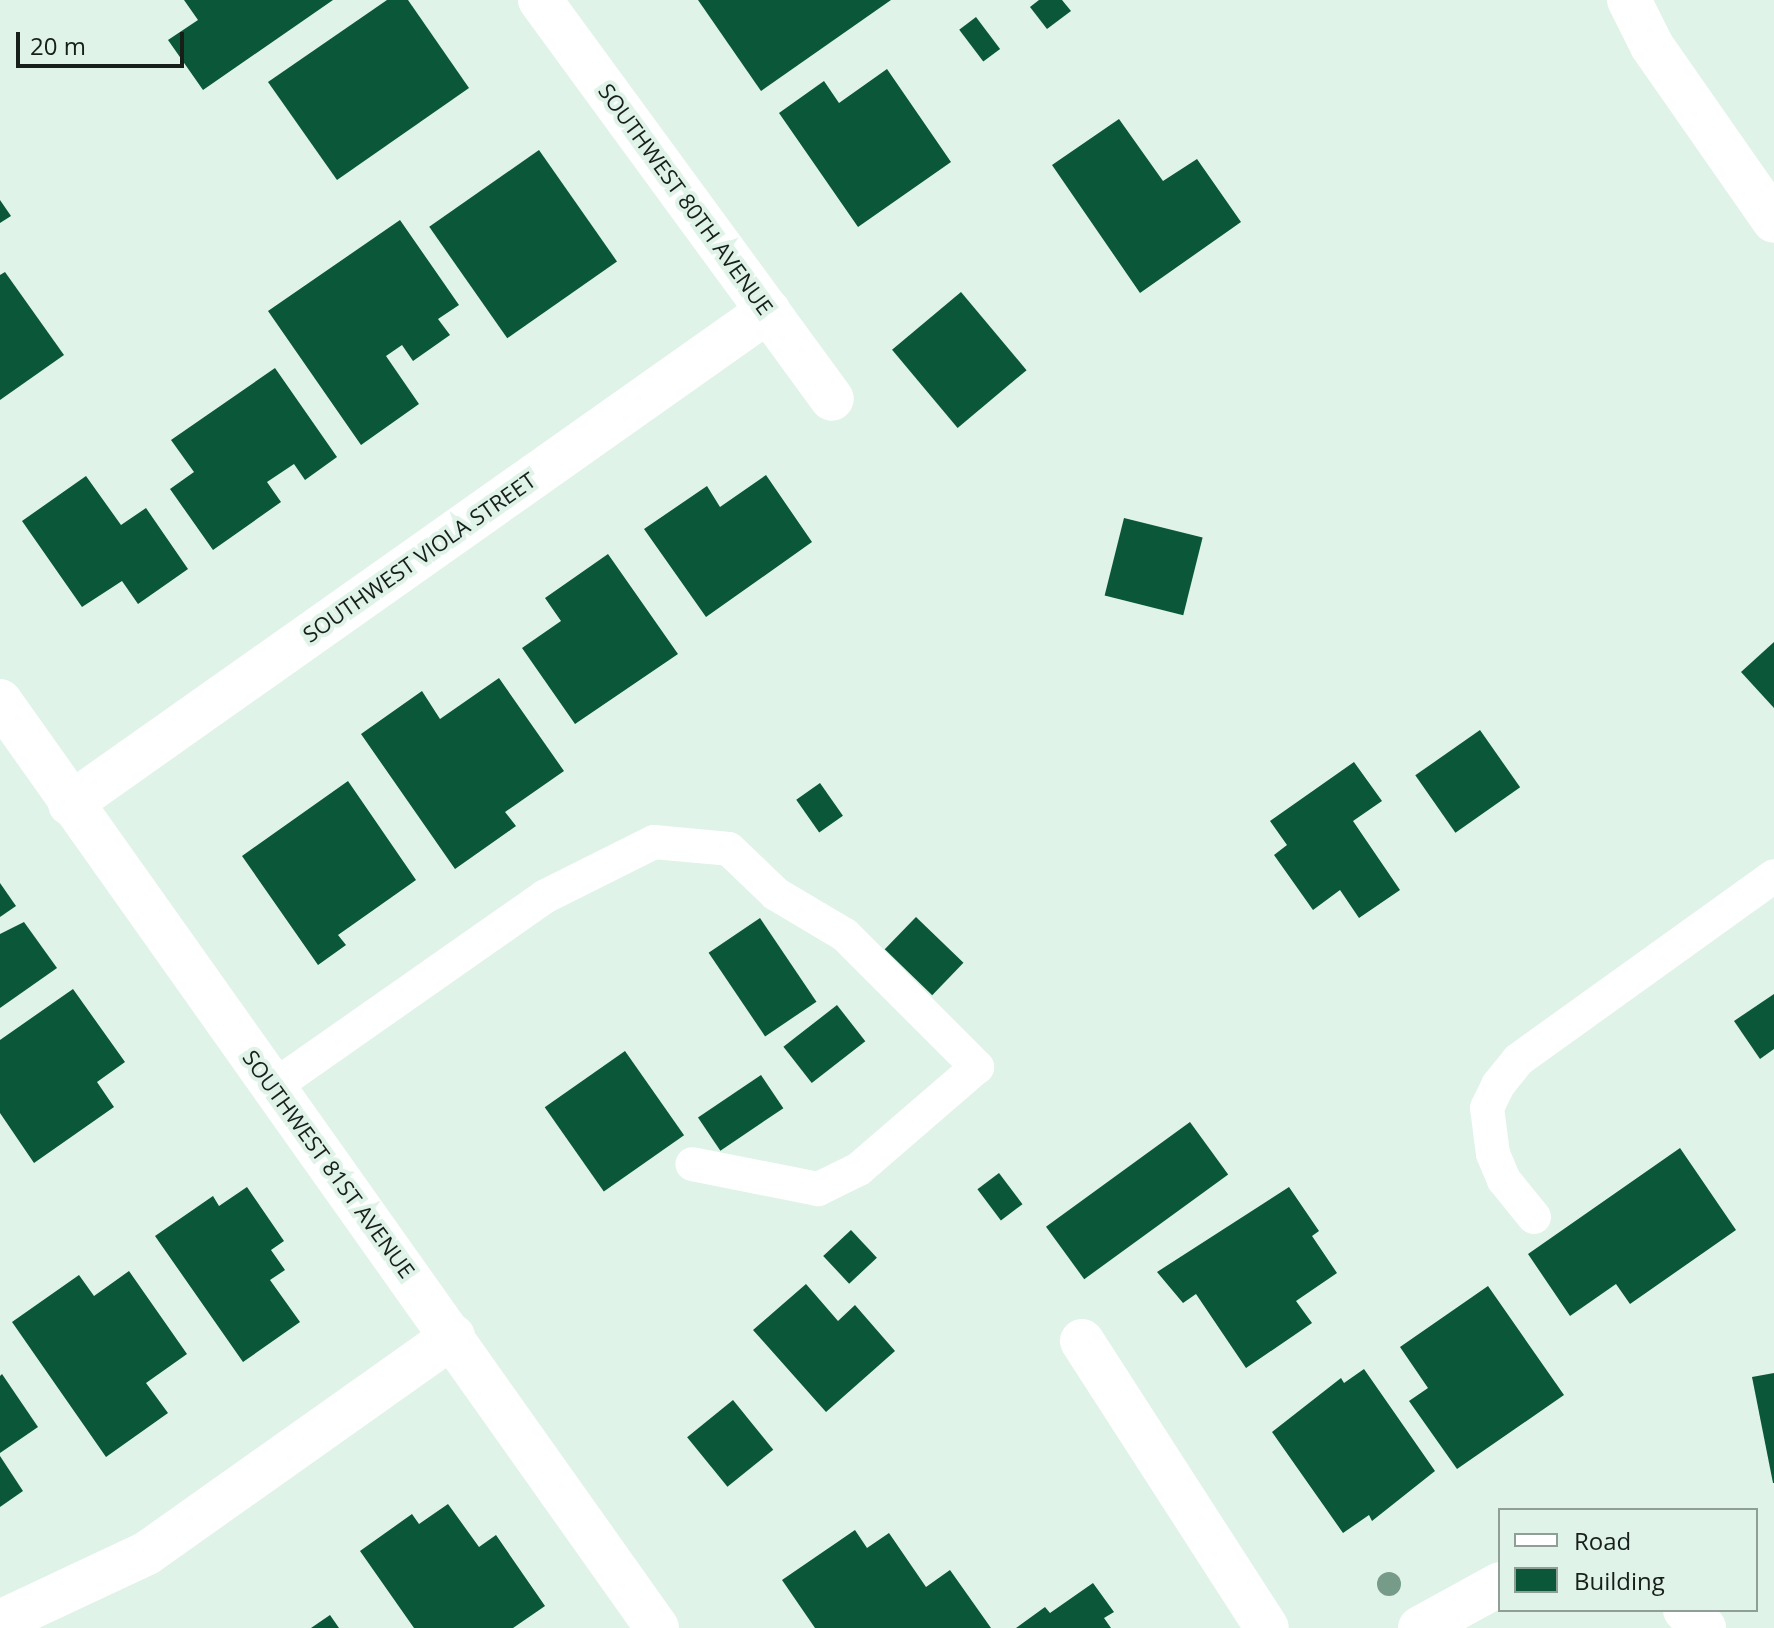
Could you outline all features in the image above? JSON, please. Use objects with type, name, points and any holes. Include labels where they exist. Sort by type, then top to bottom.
[{"type":"street","name":"SOUTHWEST 80TH AVENUE","points":[[540,0],[832,399]]},
{"type":"street","points":[[1629,0],[1652,46],[1774,221]]},
{"type":"street","name":"SOUTHWEST VIOLA STREET","points":[[70,804],[768,311]]},
{"type":"street","name":"SOUTHWEST 81ST AVENUE","points":[[0,701],[70,804],[453,1336],[657,1628]]},
{"type":"street","points":[[0,1622],[147,1553],[453,1336]]},
{"type":"street","points":[[1082,1341],[1267,1628]]},
{"type":"street","points":[[1420,1628],[1498,1585]]},
{"type":"street","points":[[1687,1612],[1704,1628]]},
{"type":"lane","points":[[273,1087],[544,897],[654,842],[729,849],[776,894],[845,935],[977,1067],[859,1169],[818,1189],[692,1164]]},
{"type":"lane","points":[[1534,1217],[1504,1180],[1490,1143],[1487,1108],[1498,1085],[1518,1060],[1774,876]]},
{"type":"building","points":[[184,0],[333,0],[203,90],[168,40],[198,20]]},
{"type":"building","points":[[387,0],[408,0],[469,88],[337,180],[268,82]]},
{"type":"building","points":[[698,0],[891,0],[761,91]]},
{"type":"building","points":[[1039,0],[1062,0],[1071,11],[1047,29],[1030,7]]},
{"type":"building","points":[[976,17],[1000,49],[983,62],[959,30]]},
{"type":"building","points":[[887,69],[951,162],[858,227],[779,113],[824,81],[839,103]]},
{"type":"building","points":[[1119,119],[1163,181],[1197,159],[1241,222],[1140,293],[1052,165]]},
{"type":"building","points":[[539,150],[617,261],[507,338],[429,227]]},
{"type":"building","points":[[0,200],[11,216],[0,223]]},
{"type":"building","points":[[400,220],[459,305],[438,319],[450,335],[413,361],[402,345],[386,356],[419,404],[361,445],[268,311]]},
{"type":"building","points":[[5,272],[64,355],[0,400],[0,275]]},
{"type":"building","points":[[961,292],[1027,370],[958,428],[892,350]]},
{"type":"building","points":[[275,368],[337,457],[305,480],[294,464],[267,482],[281,502],[213,550],[170,489],[194,472],[171,440]]},
{"type":"building","points":[[766,475],[812,542],[706,617],[644,529],[707,486],[720,507]]},
{"type":"building","points":[[86,476],[121,525],[146,508],[188,569],[138,604],[122,581],[82,607],[22,521]]},
{"type":"building","points":[[1124,518],[1203,538],[1183,615],[1105,596]]},
{"type":"building","points":[[608,554],[678,654],[575,724],[522,648],[561,621],[545,598]]},
{"type":"building","points":[[1774,642],[1774,708],[1741,672]]},
{"type":"building","points":[[499,678],[564,771],[505,812],[516,826],[455,869],[361,734],[422,691],[440,719]]},
{"type":"building","points":[[1480,730],[1520,787],[1455,833],[1415,775]]},
{"type":"building","points":[[1354,762],[1382,801],[1353,821],[1400,890],[1359,918],[1340,890],[1313,910],[1274,855],[1287,845],[1270,821]]},
{"type":"building","points":[[348,781],[416,880],[338,935],[346,945],[318,965],[242,856]]},
{"type":"building","points":[[820,783],[843,816],[819,832],[796,800]]},
{"type":"building","points":[[0,883],[16,906],[0,917]]},
{"type":"building","points":[[916,917],[963,963],[932,995],[885,949]]},
{"type":"building","points":[[760,918],[816,1002],[765,1036],[709,953]]},
{"type":"building","points":[[24,922],[57,968],[0,1008],[0,934]]},
{"type":"building","points":[[73,989],[125,1062],[97,1082],[114,1107],[34,1163],[0,1113],[0,1040]]},
{"type":"building","points":[[1774,994],[1774,1049],[1760,1059],[1734,1021]]},
{"type":"building","points":[[837,1005],[865,1041],[812,1083],[783,1047]]},
{"type":"building","points":[[625,1051],[684,1135],[604,1192],[545,1107]]},
{"type":"building","points":[[761,1075],[783,1108],[720,1151],[698,1117]]},
{"type":"building","points":[[1190,1122],[1228,1175],[1084,1279],[1046,1227]]},
{"type":"building","points":[[1680,1148],[1736,1230],[1630,1304],[1616,1284],[1570,1316],[1528,1254]]},
{"type":"building","points":[[999,1173],[1022,1204],[1001,1220],[977,1189]]},
{"type":"building","points":[[247,1187],[284,1241],[271,1250],[285,1270],[270,1280],[300,1322],[243,1362],[155,1236],[213,1196],[219,1206]]},
{"type":"building","points":[[1289,1187],[1319,1231],[1312,1236],[1337,1273],[1296,1301],[1312,1323],[1246,1368],[1196,1294],[1183,1303],[1157,1272]]},
{"type":"building","points":[[851,1230],[877,1258],[849,1284],[823,1256]]},
{"type":"building","points":[[129,1271],[187,1354],[146,1383],[168,1413],[106,1457],[12,1322],[79,1275],[94,1296]]},
{"type":"building","points":[[806,1284],[838,1321],[855,1305],[895,1351],[826,1412],[753,1330]]},
{"type":"building","points":[[1488,1286],[1564,1395],[1457,1469],[1409,1401],[1428,1388],[1400,1347]]},
{"type":"building","points":[[1364,1369],[1435,1471],[1372,1521],[1369,1515],[1343,1533],[1272,1432],[1341,1378],[1344,1383]]},
{"type":"building","points":[[1774,1373],[1774,1483],[1773,1483],[1752,1377]]},
{"type":"building","points":[[2,1374],[38,1427],[0,1453],[0,1376]]},
{"type":"building","points":[[733,1400],[773,1450],[727,1487],[687,1437]]},
{"type":"building","points":[[0,1456],[23,1491],[0,1507]]},
{"type":"building","points":[[448,1504],[479,1547],[496,1535],[545,1606],[513,1628],[414,1628],[360,1551],[412,1514],[419,1524]]},
{"type":"building","points":[[855,1530],[867,1548],[889,1533],[926,1587],[950,1570],[991,1628],[815,1628],[782,1580]]},
{"type":"building","points":[[1093,1583],[1114,1612],[1104,1618],[1111,1628],[1016,1628],[1045,1607],[1050,1613]]},
{"type":"building","points":[[330,1615],[339,1628],[311,1628]]}]
